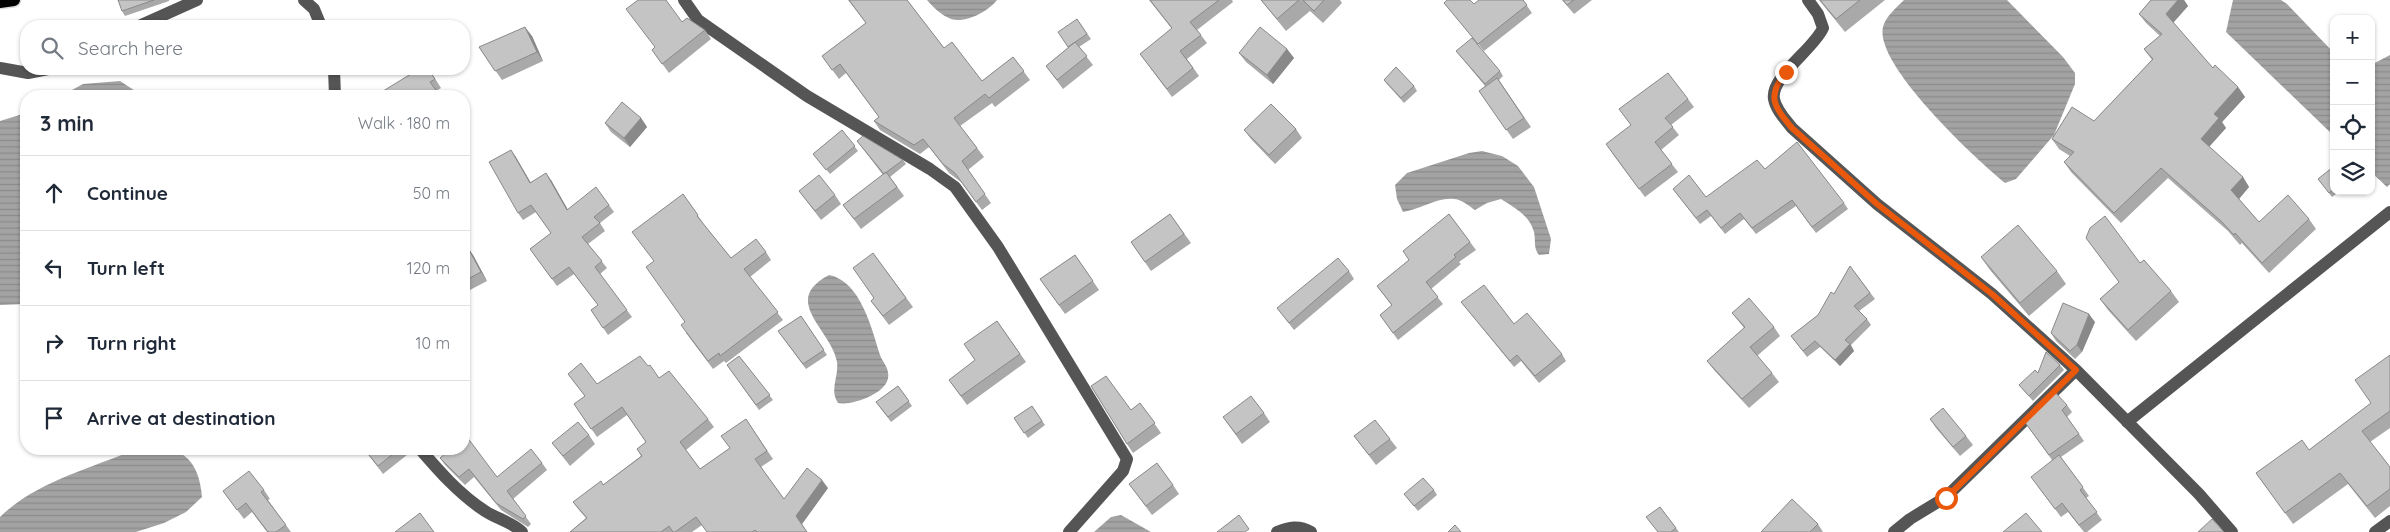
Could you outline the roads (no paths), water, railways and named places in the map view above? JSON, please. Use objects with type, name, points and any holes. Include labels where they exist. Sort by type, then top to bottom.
[{"type":"main road","points":[[0,2],[14,0]]},
{"type":"street","points":[[152,20],[197,0]]},
{"type":"street","points":[[304,0],[314,9],[319,20]]},
{"type":"street","points":[[684,0],[698,20],[807,96],[930,169],[955,187],[998,248],[1126,459],[1123,470],[1070,532]]},
{"type":"street","points":[[1808,0],[1818,14],[1823,28],[1811,47],[1776,85],[1773,98],[1780,114],[1792,128],[1877,204],[1992,294],[2076,370],[2199,494],[2232,532]]},
{"type":"street","points":[[0,68],[20,72]]},
{"type":"street","points":[[334,75],[335,90]]},
{"type":"street","points":[[2127,422],[2390,212]]},
{"type":"street","points":[[1894,532],[1910,519],[1946,498],[2076,370]]},
{"type":"street","points":[[426,455],[455,487],[485,511],[517,527],[522,532]]},
{"type":"street","points":[[2375,532],[2390,521]]},
{"type":"street","points":[[1277,532],[1288,527],[1303,527],[1311,532]]}]
